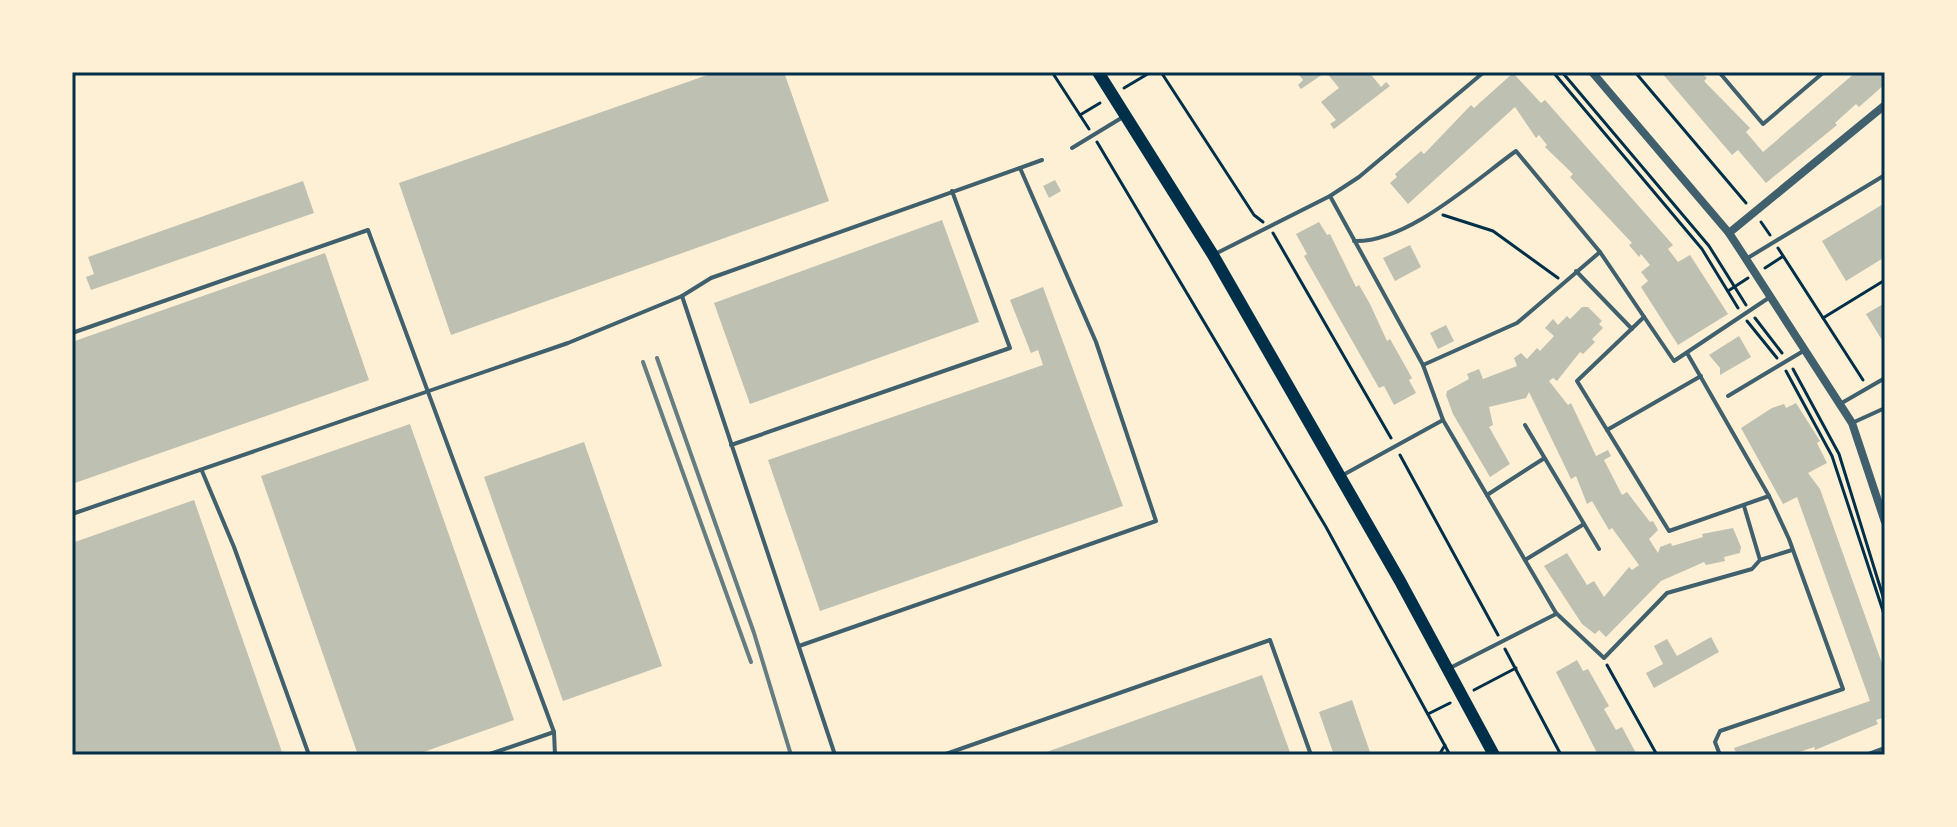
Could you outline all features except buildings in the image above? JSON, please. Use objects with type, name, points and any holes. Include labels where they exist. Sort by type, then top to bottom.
[{"type":"main road","points":[[1098,72],[1213,255],[1341,476],[1494,755]]},
{"type":"street","points":[[1592,72],[1729,233],[1746,259],[1852,423],[1885,522]]},
{"type":"street","points":[[1729,233],[1885,105]]},
{"type":"lane","points":[[1213,255],[1330,196],[1359,177],[1484,72]]},
{"type":"lane","points":[[1719,72],[1763,124],[1824,72]]},
{"type":"lane","points":[[1072,148],[1125,116]]},
{"type":"lane","points":[[1354,241],[1374,241],[1432,212],[1516,151],[1600,252],[1674,361],[1770,297]]},
{"type":"lane","points":[[72,514],[568,343],[682,296],[723,273],[1042,160]]},
{"type":"lane","points":[[799,646],[1156,521],[1096,342],[1020,168]]},
{"type":"lane","points":[[1746,259],[1885,175]]},
{"type":"lane","points":[[731,445],[1010,348],[952,191]]},
{"type":"lane","points":[[1330,196],[1423,365],[1443,420],[1556,613],[1604,658],[1667,593],[1752,569],[1760,560],[1793,550]]},
{"type":"lane","points":[[72,333],[368,230],[554,732],[555,755]]},
{"type":"lane","points":[[1423,365],[1517,323],[1600,252]]},
{"type":"lane","points":[[1576,271],[1632,329]]},
{"type":"lane","points":[[682,296],[835,755]]},
{"type":"lane","points":[[1644,317],[1577,381],[1669,531],[1769,496]]},
{"type":"lane","points":[[1728,396],[1805,350]]},
{"type":"lane","points":[[1687,353],[1769,496],[1793,550],[1843,689],[1720,731],[1715,742],[1720,755]]},
{"type":"lane","points":[[1607,430],[1701,376]]},
{"type":"lane","points":[[1840,404],[1885,378]]},
{"type":"lane","points":[[1852,423],[1885,408]]},
{"type":"lane","points":[[1341,476],[1443,420]]},
{"type":"lane","points":[[1525,425],[1599,549]]},
{"type":"lane","points":[[1487,495],[1543,459]]},
{"type":"lane","points":[[202,471],[234,547],[309,755]]},
{"type":"lane","points":[[1744,506],[1760,560]]},
{"type":"lane","points":[[1525,560],[1584,524]]},
{"type":"lane","points":[[1447,669],[1556,613]]},
{"type":"lane","points":[[943,755],[1270,640],[1311,755]]},
{"type":"lane","points":[[487,755],[554,732]]},
{"type":"lane","points":[[1866,755],[1885,748]]},
{"type":"path","points":[[1052,72],[1093,135],[1326,527],[1450,755]]},
{"type":"path","points":[[1161,72],[1254,215],[1269,225],[1396,447],[1561,755]]},
{"type":"path","points":[[1553,72],[1702,249],[1744,317],[1782,364],[1832,456],[1885,617]]},
{"type":"path","points":[[1432,212],[1493,231],[1564,282]]},
{"type":"path","points":[[1823,318],[1885,280]]},
{"type":"path","points":[[1604,658],[1657,755]]},
{"type":"path","points":[[1439,755],[1445,745]]},
{"type":"railway","points":[[657,358],[754,633],[791,755]]},
{"type":"railway","points":[[643,362],[751,662]]}]
